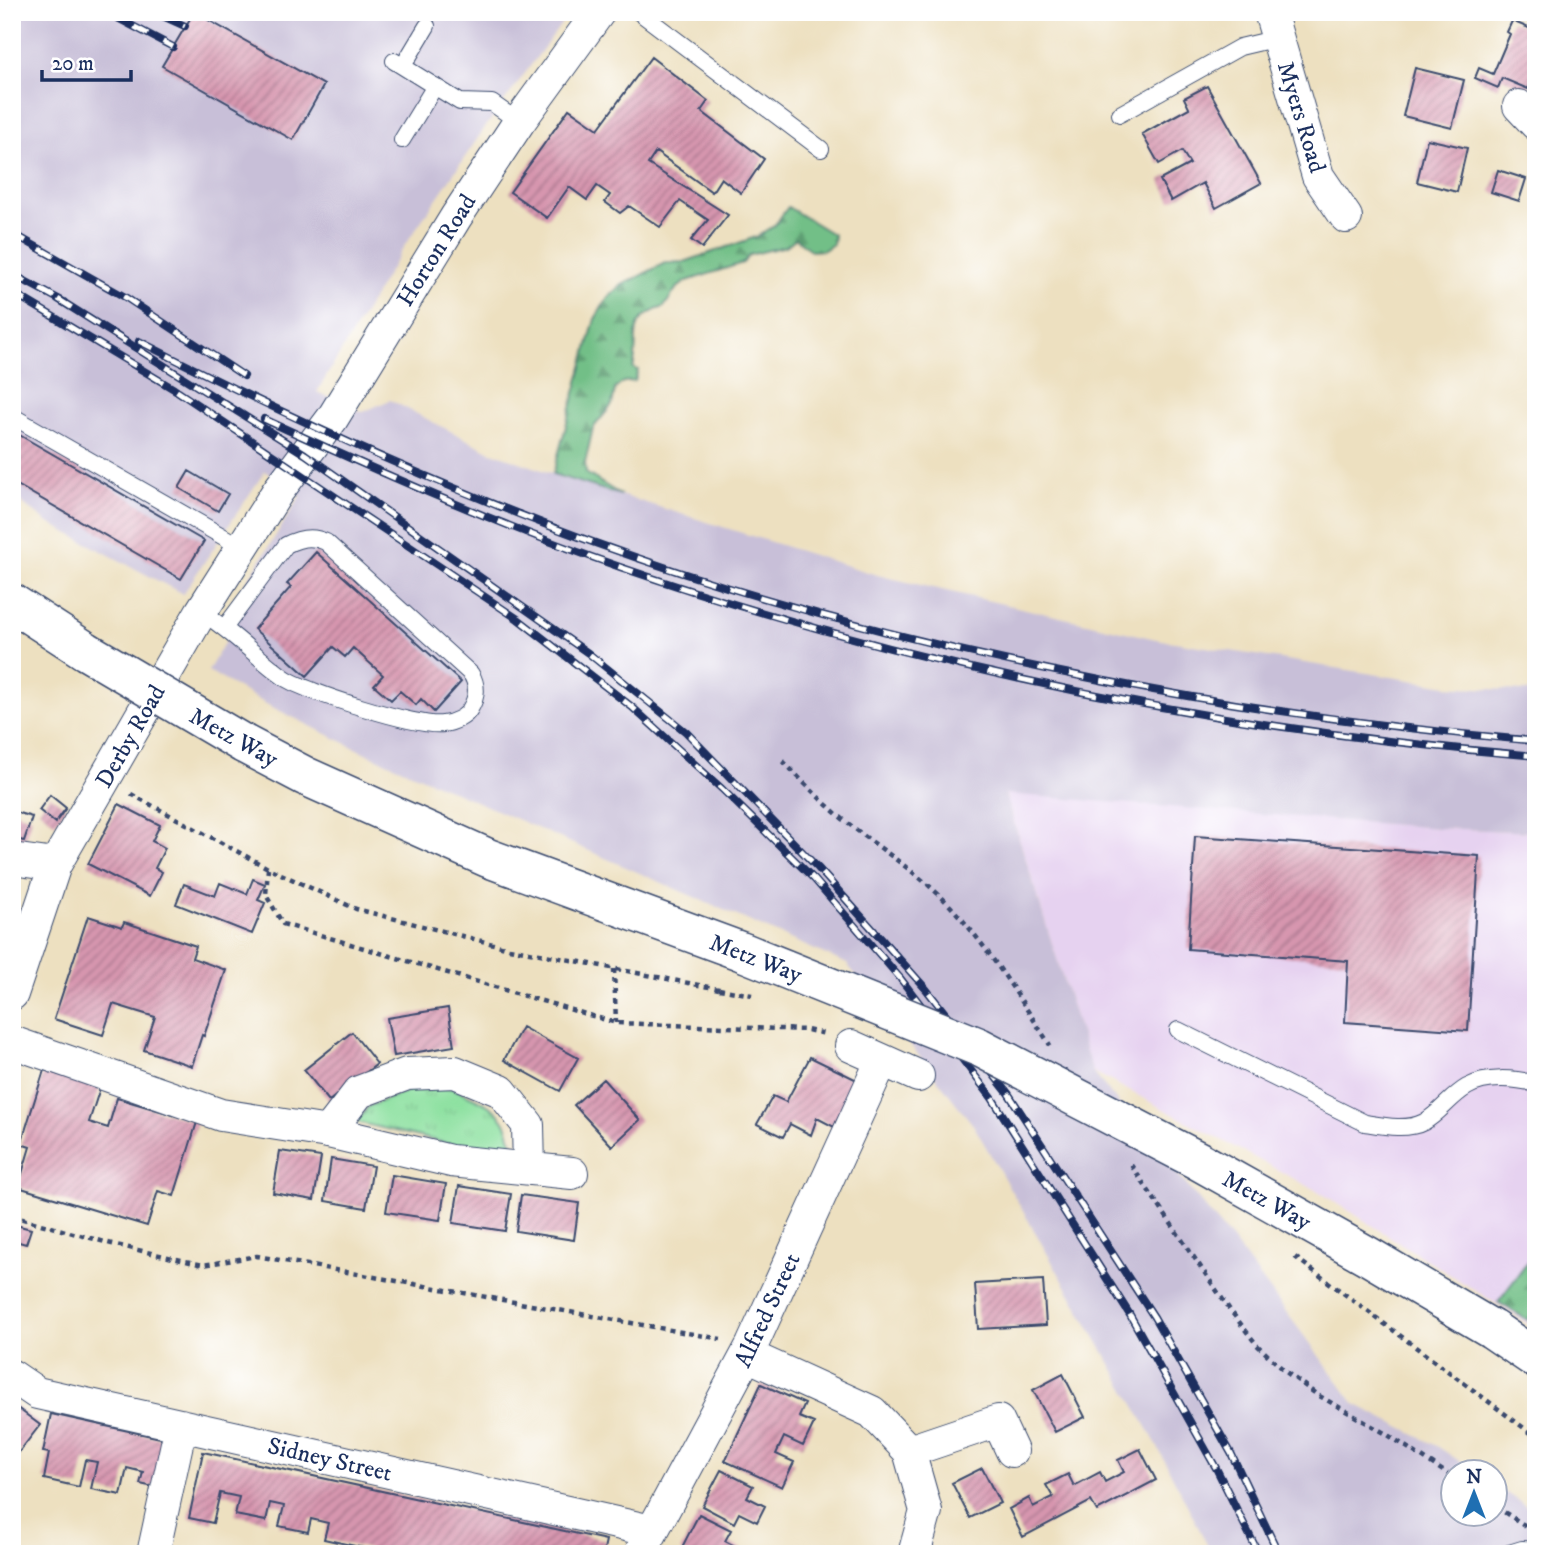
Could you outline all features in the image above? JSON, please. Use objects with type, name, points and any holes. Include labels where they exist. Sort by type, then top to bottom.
[{"type":"main road","name":"Metz Way","points":[[12,603],[86,651],[244,744],[305,776],[488,858],[743,952],[979,1047],[1197,1160],[1368,1256],[1492,1329],[1536,1359]]},
{"type":"main road","name":"Metz Way","points":[[1492,1329],[1536,1349]]},
{"type":"street","name":"Horton Road","points":[[278,491],[332,419],[456,217],[519,122],[599,12]]},
{"type":"street","name":"Myers Road","points":[[1274,25],[1318,176],[1346,218]]},
{"type":"street","name":"Derby Road","points":[[12,994],[55,865],[106,779],[213,620],[243,548],[278,491]]},
{"type":"street","points":[[12,859],[55,865]]},
{"type":"street","points":[[12,1042],[220,1115],[328,1132],[451,1161],[572,1173]]},
{"type":"street","points":[[850,1046],[918,1076]]},
{"type":"street","name":"Alfred Street","points":[[646,1542],[750,1350],[882,1060]]},
{"type":"street","points":[[328,1132],[359,1092],[407,1074],[455,1072],[501,1091],[528,1125],[529,1169]]},
{"type":"street","points":[[750,1350],[872,1412],[909,1451],[926,1511],[915,1554]]},
{"type":"street","name":"Sidney Street","points":[[12,1376],[37,1393],[181,1425],[646,1542]]},
{"type":"street","points":[[909,1451],[998,1421],[1012,1451]]},
{"type":"street","points":[[153,1554],[181,1425]]},
{"type":"lane","points":[[639,12],[821,149]]},
{"type":"lane","points":[[1121,114],[1274,25]]},
{"type":"lane","points":[[427,26],[398,64],[460,102],[492,103],[519,122]]},
{"type":"lane","points":[[402,140],[435,86]]},
{"type":"lane","points":[[12,416],[243,548]]},
{"type":"lane","points":[[318,538],[326,542],[471,674],[475,681],[473,703],[468,713],[443,724],[427,723],[358,706],[303,687],[285,677],[213,620],[286,545],[301,539],[318,538]]},
{"type":"lane","points":[[1178,1030],[1365,1123],[1391,1128],[1423,1122],[1468,1086],[1495,1079],[1520,1079],[1536,1084]]},
{"type":"lane","points":[[1506,1554],[1522,1549],[1536,1550]]},
{"type":"path","points":[[106,779],[268,869],[356,909],[509,948],[719,989]]},
{"type":"path","points":[[268,869],[266,895],[283,925],[617,1023],[819,1031],[850,1046]]},
{"type":"path","points":[[614,969],[617,1023]]},
{"type":"path","points":[[12,1216],[112,1244],[203,1265],[257,1256],[750,1350]]},
{"type":"path","points":[[1293,1255],[1536,1437]]},
{"type":"path","points":[[1510,1516],[1536,1532]]},
{"type":"shaded area","points":[[12,12],[570,12],[484,129],[403,248],[317,392],[363,412],[390,400],[489,451],[553,474],[877,575],[1156,639],[1447,686],[1536,692],[1536,832],[1439,828],[1005,794],[1092,1071],[1233,1241],[1355,1404],[1455,1458],[1440,1458],[1440,1528],[1510,1528],[1510,1495],[1536,1513],[1536,1554],[1212,1554],[1151,1434],[974,1126],[847,964],[359,750],[266,704],[208,671],[231,631],[233,604],[301,495],[265,471],[183,594],[47,522],[12,495]]},
{"type":"shaded area","points":[[1005,793],[1439,828],[1536,832],[1536,1329],[1321,1193],[1092,1071]]},
{"type":"green space","points":[[788,207],[834,235],[833,244],[824,250],[811,251],[796,238],[786,246],[749,255],[743,263],[687,281],[676,289],[664,307],[643,317],[636,331],[633,368],[638,370],[635,381],[623,382],[615,389],[612,405],[593,428],[585,463],[586,473],[621,495],[553,474],[595,319],[607,299],[622,285],[665,263],[684,262],[756,237],[774,226]]},
{"type":"green space","points":[[452,1088],[485,1104],[501,1117],[507,1126],[512,1151],[454,1145],[356,1122],[369,1106],[410,1090]]},
{"type":"green space","points":[[1536,1251],[1536,1325],[1498,1302]]},
{"type":"building","points":[[194,12],[324,85],[293,140],[162,66]]},
{"type":"building","points":[[1512,21],[1536,31],[1531,42],[1536,44],[1536,72],[1528,89],[1502,78],[1498,88],[1475,78],[1479,68],[1493,74],[1510,34],[1507,32]]},
{"type":"building","points":[[651,57],[708,101],[701,111],[764,159],[741,193],[721,178],[712,192],[656,152],[648,164],[728,215],[702,248],[691,240],[708,220],[680,201],[660,227],[629,206],[620,213],[605,202],[610,195],[597,186],[587,200],[569,187],[547,218],[510,192],[569,109],[598,129]]},
{"type":"building","points":[[1415,68],[1464,80],[1452,128],[1403,116]]},
{"type":"building","points":[[1207,86],[1261,183],[1216,208],[1203,183],[1171,201],[1160,180],[1190,164],[1182,151],[1159,164],[1142,134],[1189,108],[1184,98]]},
{"type":"building","points":[[1427,139],[1467,148],[1457,192],[1417,182]]},
{"type":"building","points":[[1498,170],[1526,179],[1519,201],[1491,192]]},
{"type":"building","points":[[16,433],[204,541],[181,579],[12,482],[12,440]]},
{"type":"building","points":[[189,471],[228,494],[218,511],[179,488]]},
{"type":"building","points":[[316,552],[461,682],[434,712],[421,699],[416,705],[400,691],[391,700],[374,685],[383,675],[353,648],[345,657],[333,647],[307,676],[254,629],[291,587],[287,584]]},
{"type":"building","points":[[50,795],[66,808],[55,823],[39,810]]},
{"type":"building","points":[[119,804],[160,825],[152,841],[165,848],[155,868],[162,872],[150,896],[88,864]]},
{"type":"building","points":[[12,811],[32,817],[24,841],[12,838]]},
{"type":"building","points":[[1195,836],[1479,856],[1468,1031],[1345,1022],[1348,961],[1188,949]]},
{"type":"building","points":[[253,879],[265,884],[258,900],[265,903],[252,934],[176,904],[184,884],[215,896],[220,883],[247,894]]},
{"type":"building","points":[[88,916],[122,927],[124,922],[196,946],[192,958],[226,970],[192,1066],[144,1050],[155,1017],[113,1004],[103,1035],[54,1019]]},
{"type":"building","points":[[448,1008],[454,1046],[394,1056],[387,1018]]},
{"type":"building","points":[[522,1027],[578,1058],[560,1091],[504,1060]]},
{"type":"building","points":[[352,1032],[377,1064],[329,1101],[304,1070]]},
{"type":"building","points":[[810,1057],[857,1080],[834,1127],[817,1118],[811,1135],[790,1124],[783,1137],[757,1124],[773,1096],[786,1102]]},
{"type":"building","points":[[44,1070],[100,1088],[89,1122],[108,1128],[117,1098],[197,1122],[174,1196],[158,1191],[147,1226],[18,1187],[30,1147],[21,1144]]},
{"type":"building","points":[[603,1079],[640,1120],[612,1146],[574,1105]]},
{"type":"building","points":[[280,1151],[321,1157],[314,1200],[273,1193]]},
{"type":"building","points":[[331,1159],[373,1166],[366,1208],[325,1201]]},
{"type":"building","points":[[392,1175],[446,1184],[440,1220],[386,1212]]},
{"type":"building","points":[[459,1186],[511,1194],[505,1231],[453,1223]]},
{"type":"building","points":[[521,1195],[579,1203],[574,1240],[516,1231]]},
{"type":"building","points":[[12,1224],[31,1229],[26,1244],[12,1240]]},
{"type":"building","points":[[1043,1280],[1046,1325],[978,1329],[975,1284]]},
{"type":"building","points":[[1063,1374],[1085,1417],[1055,1432],[1033,1390]]},
{"type":"building","points":[[761,1384],[805,1404],[799,1417],[814,1423],[803,1446],[784,1437],[776,1454],[794,1462],[782,1487],[725,1461]]},
{"type":"building","points":[[12,1404],[40,1425],[12,1461]]},
{"type":"building","points":[[51,1414],[165,1439],[154,1487],[140,1484],[143,1472],[127,1468],[121,1495],[91,1489],[97,1462],[85,1460],[79,1487],[44,1479],[49,1453],[43,1452]]},
{"type":"building","points":[[1140,1449],[1156,1480],[1097,1511],[1091,1501],[1023,1537],[1009,1509],[1029,1498],[1033,1507],[1053,1497],[1046,1485],[1068,1474],[1074,1486],[1100,1472],[1105,1482],[1124,1472],[1118,1460]]},
{"type":"building","points":[[203,1452],[606,1540],[603,1554],[390,1554],[324,1539],[328,1523],[311,1519],[308,1532],[279,1526],[284,1506],[270,1503],[266,1521],[235,1515],[239,1497],[220,1493],[213,1523],[189,1518]]},
{"type":"building","points":[[982,1468],[1000,1503],[970,1518],[952,1483]]},
{"type":"building","points":[[721,1470],[753,1486],[747,1497],[765,1506],[757,1522],[739,1513],[734,1523],[702,1506]]},
{"type":"building","points":[[699,1514],[731,1530],[725,1541],[743,1550],[742,1554],[686,1554],[680,1551]]},
{"type":"railway","points":[[106,12],[173,47]]},
{"type":"railway","points":[[154,12],[185,26]]},
{"type":"railway","points":[[12,233],[125,297],[244,376]]},
{"type":"railway","points":[[12,274],[64,302]]},
{"type":"railway","points":[[12,292],[174,389],[518,619],[632,707],[722,789],[814,879],[900,978],[992,1098],[1130,1315],[1216,1468],[1259,1554]]},
{"type":"railway","points":[[58,299],[305,454],[588,653],[686,732],[818,868],[926,989],[1008,1093],[1154,1317],[1231,1453],[1279,1554]]},
{"type":"railway","points":[[139,341],[337,437],[472,496],[679,572],[783,604],[995,658],[1211,700],[1320,717],[1536,741]]},
{"type":"railway","points":[[264,419],[440,498],[575,551],[732,603],[844,636],[958,665],[1188,712],[1419,745],[1536,756]]}]
